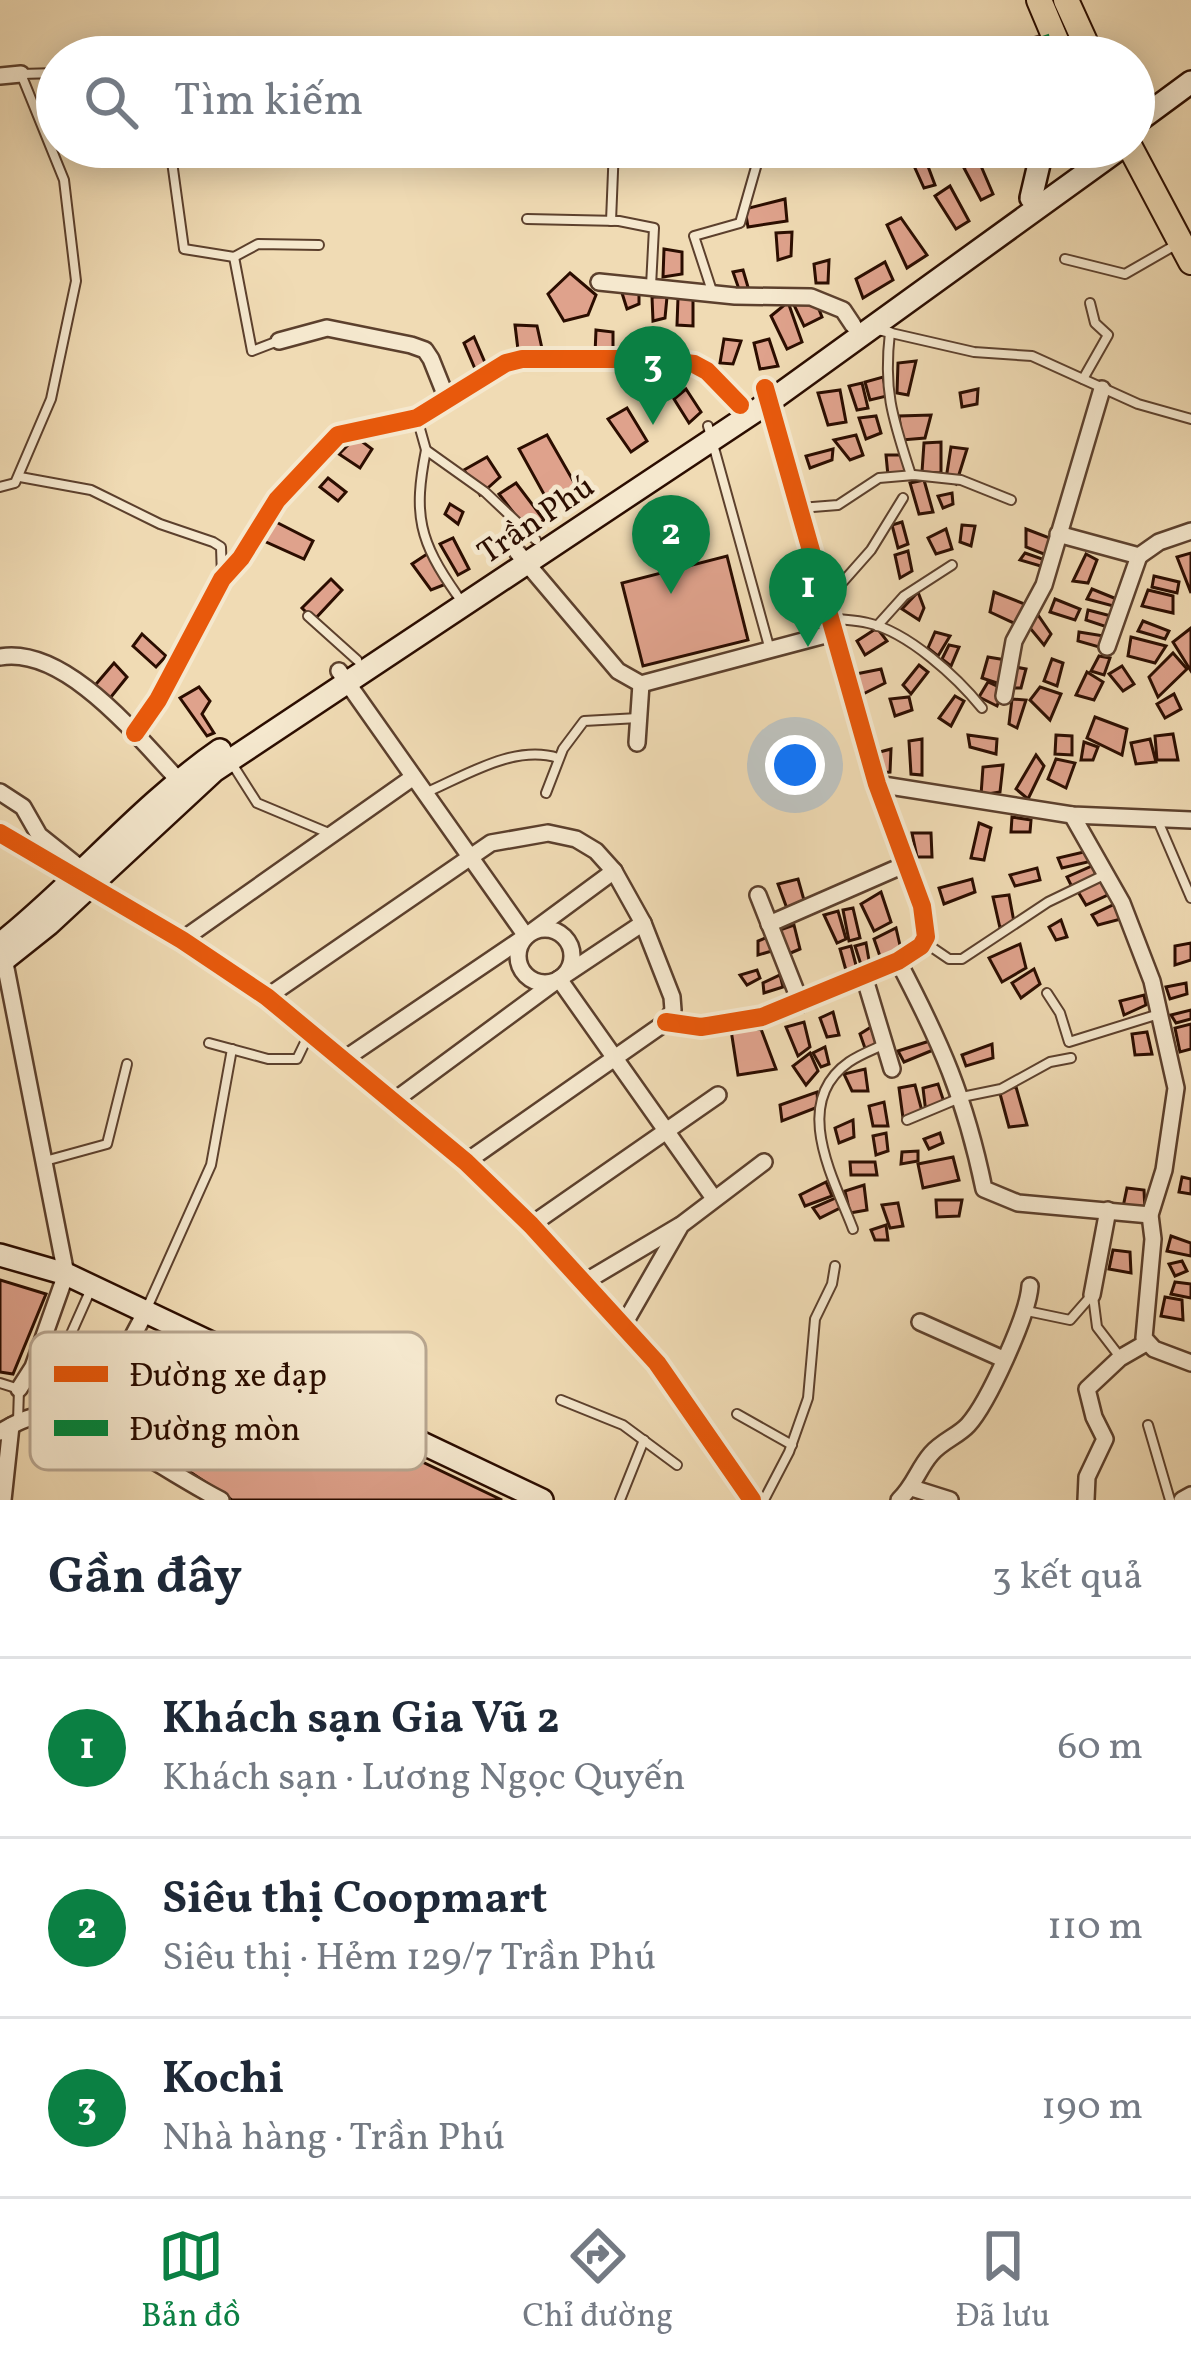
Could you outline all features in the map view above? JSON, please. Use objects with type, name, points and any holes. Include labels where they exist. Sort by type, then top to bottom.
[{"type":"main road","points":[[1155,109],[1191,82]]},
{"type":"main road","points":[[1155,124],[1191,98]]},
{"type":"main road","points":[[1031,197],[1038,168]]},
{"type":"main road","name":"Trần Phú","points":[[871,328],[1072,168]]},
{"type":"main road","name":"Trần Phú","points":[[184,786],[230,760],[348,671],[871,328],[1096,168]]},
{"type":"main road","points":[[1138,168],[1185,252]]},
{"type":"main road","name":"Trần Phú","points":[[710,432],[740,405],[767,395]]},
{"type":"main road","name":"Trần Phú","points":[[1,953],[184,786],[457,595],[527,552]]},
{"type":"main road","points":[[0,1255],[66,1274],[181,1332]]},
{"type":"main road","points":[[426,1446],[542,1500]]},
{"type":"street","points":[[0,76],[21,74]]},
{"type":"street","points":[[598,282],[811,296],[871,328]]},
{"type":"street","points":[[279,340],[327,328],[411,345],[425,350],[431,359],[447,399]]},
{"type":"street","points":[[135,733],[158,700],[222,579],[277,500],[324,447],[353,429],[417,418],[506,363],[540,357],[694,364],[740,405]]},
{"type":"street","points":[[1004,696],[1013,641],[1044,585],[1102,388]]},
{"type":"street","points":[[666,1022],[701,1027],[734,1024],[801,1004],[898,961],[924,942],[922,906],[878,784],[767,395]]},
{"type":"street","points":[[1107,647],[1139,556],[1191,531]]},
{"type":"street","points":[[1058,534],[1139,556]]},
{"type":"street","points":[[527,552],[618,671],[641,683],[770,651],[828,618]]},
{"type":"street","points":[[0,657],[20,654],[48,662],[135,733],[184,786]]},
{"type":"street","points":[[348,671],[412,778],[526,936]]},
{"type":"street","points":[[637,742],[641,683]]},
{"type":"street","points":[[182,940],[412,778]]},
{"type":"street","points":[[878,784],[1072,815],[1191,820]]},
{"type":"street","points":[[0,792],[23,807],[39,836],[83,879]]},
{"type":"street","points":[[1072,815],[1122,903],[1184,1091],[1150,1215],[1153,1239],[1144,1338],[1191,1363]]},
{"type":"street","points":[[0,832],[182,940],[267,997],[466,1162],[531,1225],[657,1363],[752,1500]]},
{"type":"street","points":[[267,997],[491,843],[548,833],[576,839],[596,851],[614,871],[644,923],[673,1010],[666,1022],[466,1162]]},
{"type":"street","points":[[769,923],[904,865]]},
{"type":"street","points":[[343,1060],[614,871]]},
{"type":"street","points":[[758,895],[801,1004]]},
{"type":"street","points":[[391,1102],[644,923]]},
{"type":"street","points":[[552,929],[567,939],[571,966],[559,980],[542,983],[526,976],[518,952],[526,936],[552,929]]},
{"type":"street","points":[[1,953],[66,1274],[45,1332]]},
{"type":"street","points":[[898,961],[946,1053],[984,1189],[1018,1204],[1150,1215]]},
{"type":"street","points":[[864,976],[892,1069]]},
{"type":"street","points":[[559,980],[713,1198]]},
{"type":"street","points":[[531,1225],[718,1096]]},
{"type":"street","points":[[584,1282],[681,1225],[764,1162]]},
{"type":"street","points":[[1092,1294],[1108,1210]]},
{"type":"street","points":[[623,1326],[681,1225]]},
{"type":"street","points":[[950,1500],[906,1494],[934,1450],[967,1427],[1027,1311],[1030,1286]]},
{"type":"street","points":[[135,1332],[144,1315]]},
{"type":"street","points":[[920,1322],[1003,1358]]},
{"type":"street","points":[[1087,1500],[1087,1477],[1105,1439],[1087,1389],[1120,1358],[1146,1343]]},
{"type":"street","points":[[19,1389],[30,1372]]},
{"type":"street","points":[[3,1500],[10,1427]]},
{"type":"street","points":[[166,1470],[221,1500]]},
{"type":"street","points":[[1182,1500],[1191,1495]]},
{"type":"lane","points":[[36,74],[21,74],[36,111]]},
{"type":"lane","points":[[0,487],[20,477],[51,400],[76,281],[59,168]]},
{"type":"lane","points":[[173,168],[184,249],[234,256],[258,244],[319,245]]},
{"type":"lane","points":[[610,221],[613,168]]},
{"type":"lane","points":[[712,292],[694,236],[740,223],[756,168]]},
{"type":"lane","points":[[527,219],[610,221],[654,228],[651,287]]},
{"type":"lane","points":[[1065,259],[1124,274],[1185,252]]},
{"type":"lane","points":[[234,256],[252,351],[279,340]]},
{"type":"lane","points":[[1083,380],[1108,335],[1095,323],[1090,303]]},
{"type":"lane","points":[[911,475],[871,328],[974,352],[1032,356],[1138,404],[1191,419]]},
{"type":"lane","points":[[417,418],[426,450],[418,501],[423,541],[457,595]]},
{"type":"lane","points":[[710,432],[770,651]]},
{"type":"lane","points":[[426,450],[485,492],[527,552]]},
{"type":"lane","points":[[798,508],[838,505],[879,478],[911,475],[961,480],[1011,500]]},
{"type":"lane","points":[[20,477],[91,490],[160,524],[213,542],[221,547],[222,579]]},
{"type":"lane","points":[[903,498],[828,618],[878,626],[959,680],[982,708]]},
{"type":"lane","points":[[878,626],[904,596],[952,565]]},
{"type":"lane","points":[[308,616],[348,671]]},
{"type":"lane","points":[[546,793],[558,758],[584,721],[640,718]]},
{"type":"lane","points":[[424,794],[519,756],[541,753],[558,758]]},
{"type":"lane","points":[[230,760],[257,803],[332,835]]},
{"type":"lane","points":[[1158,821],[1191,898]]},
{"type":"lane","points":[[924,942],[949,959],[962,959],[1048,902],[1106,874]]},
{"type":"lane","points":[[1047,993],[1070,1042],[1161,1013]]},
{"type":"lane","points":[[209,1042],[268,1058],[297,1059],[309,1033]]},
{"type":"lane","points":[[853,1229],[819,1138],[818,1119],[830,1080],[848,1062],[884,1044]]},
{"type":"lane","points":[[144,1315],[211,1165],[232,1049]]},
{"type":"lane","points":[[907,1120],[962,1097],[1000,1089],[1050,1062],[1070,1058]]},
{"type":"lane","points":[[44,1161],[107,1144],[127,1064]]},
{"type":"lane","points":[[764,1500],[792,1445],[808,1398],[815,1319],[835,1266]]},
{"type":"lane","points":[[72,1332],[91,1287]]},
{"type":"lane","points":[[1027,1311],[1070,1320],[1092,1294]]},
{"type":"lane","points":[[1092,1294],[1097,1327],[1120,1358]]},
{"type":"lane","points":[[0,1383],[19,1389],[10,1427]]},
{"type":"lane","points":[[561,1400],[623,1426],[677,1465]]},
{"type":"lane","points":[[737,1414],[792,1445]]},
{"type":"lane","points":[[1148,1425],[1170,1500]]},
{"type":"lane","points":[[620,1500],[644,1440]]},
{"type":"building","points":[[915,168],[929,168],[935,185],[924,188]]},
{"type":"building","points":[[964,168],[982,168],[993,194],[981,200]]},
{"type":"building","points":[[950,186],[969,221],[956,229],[935,196]]},
{"type":"building","points":[[785,199],[787,221],[748,227],[745,209]]},
{"type":"building","points":[[901,218],[927,255],[907,268],[887,225]]},
{"type":"building","points":[[792,232],[791,256],[778,260],[776,233]]},
{"type":"building","points":[[664,249],[682,252],[682,274],[663,277]]},
{"type":"building","points":[[829,260],[828,283],[816,283],[814,264]]},
{"type":"building","points":[[885,262],[893,280],[863,298],[856,279]]},
{"type":"building","points":[[743,270],[750,294],[741,295],[733,272]]},
{"type":"building","points":[[570,273],[596,295],[588,315],[564,321],[548,294]]},
{"type":"building","points":[[639,289],[639,304],[627,309],[622,293]]},
{"type":"building","points":[[693,296],[693,326],[677,325],[678,298]]},
{"type":"building","points":[[652,297],[667,297],[665,318],[653,321]]},
{"type":"building","points":[[814,297],[822,317],[804,326],[793,303]]},
{"type":"building","points":[[788,302],[802,342],[787,349],[771,316]]},
{"type":"building","points":[[515,325],[537,326],[543,353],[519,358]]},
{"type":"building","points":[[596,330],[613,332],[613,355],[595,354]]},
{"type":"building","points":[[474,337],[486,365],[476,371],[464,343]]},
{"type":"building","points":[[724,339],[741,341],[733,364],[720,363]]},
{"type":"building","points":[[769,339],[778,366],[760,369],[754,343]]},
{"type":"building","points":[[916,361],[908,395],[897,393],[898,363]]},
{"type":"building","points":[[883,377],[887,396],[870,400],[865,382]]},
{"type":"building","points":[[862,383],[868,408],[857,410],[849,386]]},
{"type":"building","points":[[686,389],[701,412],[689,423],[674,399]]},
{"type":"building","points":[[978,389],[977,404],[962,407],[960,393]]},
{"type":"building","points":[[840,390],[846,422],[828,425],[818,393]]},
{"type":"building","points":[[627,408],[647,441],[631,452],[608,419]]},
{"type":"building","points":[[931,415],[925,438],[902,440],[899,416]]},
{"type":"building","points":[[876,416],[881,433],[866,439],[859,418]]},
{"type":"building","points":[[547,435],[579,491],[551,507],[519,449]]},
{"type":"building","points":[[856,435],[863,455],[850,460],[834,440]]},
{"type":"building","points":[[356,437],[372,449],[360,468],[339,454]]},
{"type":"building","points":[[941,442],[941,473],[922,472],[924,443]]},
{"type":"building","points":[[951,447],[967,449],[956,484],[946,479]]},
{"type":"building","points":[[833,449],[832,460],[810,468],[806,456]]},
{"type":"building","points":[[886,455],[904,455],[905,474],[888,476]]},
{"type":"building","points":[[487,457],[500,477],[480,495],[464,470]]},
{"type":"building","points":[[328,478],[346,492],[338,501],[320,487]]},
{"type":"building","points":[[924,480],[933,512],[919,514],[910,483]]},
{"type":"building","points":[[516,483],[544,520],[527,530],[499,494]]},
{"type":"building","points":[[952,493],[953,504],[943,508],[938,496]]},
{"type":"building","points":[[450,504],[463,512],[458,524],[445,514]]},
{"type":"building","points":[[274,521],[313,541],[304,559],[264,541]]},
{"type":"building","points":[[902,522],[908,544],[898,548],[892,525]]},
{"type":"building","points":[[962,525],[975,526],[971,546],[960,542]]},
{"type":"building","points":[[946,529],[952,549],[936,554],[928,538]]},
{"type":"building","points":[[1026,529],[1055,540],[1049,556],[1026,547]]},
{"type":"building","points":[[453,538],[469,569],[458,575],[440,544]]},
{"type":"building","points":[[908,551],[912,571],[900,578],[895,555]]},
{"type":"building","points":[[1025,553],[1048,561],[1044,567],[1020,560]]},
{"type":"building","points":[[1191,553],[1191,593],[1177,557]]},
{"type":"building","points":[[427,554],[446,584],[431,590],[412,564]]},
{"type":"building","points":[[1086,554],[1097,560],[1088,583],[1073,581]]},
{"type":"building","points":[[727,556],[748,640],[643,666],[622,583]]},
{"type":"building","points":[[1154,576],[1179,582],[1177,593],[1152,587]]},
{"type":"building","points":[[331,579],[342,590],[314,620],[302,608]]},
{"type":"building","points":[[1092,589],[1119,600],[1117,607],[1087,599]]},
{"type":"building","points":[[1148,590],[1173,596],[1173,613],[1142,606]]},
{"type":"building","points":[[918,592],[924,608],[919,620],[902,609]]},
{"type":"building","points":[[994,592],[1027,605],[1018,625],[990,612]]},
{"type":"building","points":[[1055,599],[1080,609],[1075,620],[1050,612]]},
{"type":"building","points":[[1088,610],[1115,617],[1110,628],[1086,620]]},
{"type":"building","points":[[1036,612],[1051,634],[1044,645],[1025,622]]},
{"type":"building","points":[[1143,621],[1169,631],[1165,639],[1138,631]]},
{"type":"building","points":[[877,628],[887,641],[865,655],[857,641]]},
{"type":"building","points":[[1191,628],[1191,671],[1173,642]]},
{"type":"building","points":[[935,632],[950,636],[938,656],[928,648]]},
{"type":"building","points":[[1079,632],[1104,636],[1106,649],[1078,641]]},
{"type":"building","points":[[142,634],[166,656],[156,667],[133,646]]},
{"type":"building","points":[[1131,637],[1166,646],[1155,663],[1128,656]]},
{"type":"building","points":[[949,645],[959,647],[951,666],[942,659]]},
{"type":"building","points":[[1173,653],[1187,669],[1158,697],[1149,677]]},
{"type":"building","points":[[1099,656],[1110,658],[1104,675],[1091,671]]},
{"type":"building","points":[[988,657],[1006,660],[1000,684],[982,678]]},
{"type":"building","points":[[1052,659],[1063,663],[1057,686],[1044,681]]},
{"type":"building","points":[[114,663],[127,677],[107,702],[91,690]]},
{"type":"building","points":[[919,665],[928,672],[911,694],[903,685]]},
{"type":"building","points":[[1010,666],[1026,669],[1021,688],[1009,688]]},
{"type":"building","points":[[1122,666],[1134,684],[1123,691],[1109,674]]},
{"type":"building","points":[[881,669],[885,683],[855,698],[851,675]]},
{"type":"building","points":[[1087,672],[1103,682],[1094,700],[1076,695]]},
{"type":"building","points":[[988,682],[1003,689],[997,706],[979,697]]},
{"type":"building","points":[[199,687],[210,701],[202,714],[214,733],[207,736],[180,698]]},
{"type":"building","points":[[1040,687],[1061,694],[1050,720],[1030,700]]},
{"type":"building","points":[[1174,694],[1181,709],[1165,718],[1157,704]]},
{"type":"building","points":[[955,696],[964,701],[951,726],[939,718]]},
{"type":"building","points":[[909,697],[912,710],[895,716],[890,699]]},
{"type":"building","points":[[1012,699],[1026,700],[1017,728],[1009,724]]},
{"type":"building","points":[[1095,717],[1127,729],[1122,755],[1087,738]]},
{"type":"building","points":[[1173,734],[1178,760],[1157,760],[1155,736]]},
{"type":"building","points":[[968,735],[997,739],[996,754],[970,747]]},
{"type":"building","points":[[1056,735],[1072,736],[1072,755],[1055,754]]},
{"type":"building","points":[[922,739],[922,775],[911,774],[909,741]]},
{"type":"building","points":[[1150,739],[1156,762],[1136,764],[1131,743]]},
{"type":"building","points":[[1084,742],[1098,747],[1093,760],[1081,760]]},
{"type":"building","points":[[891,749],[890,772],[877,773],[876,753]]},
{"type":"building","points":[[1036,755],[1044,766],[1028,799],[1016,789]]},
{"type":"building","points":[[1056,759],[1075,763],[1066,788],[1048,779]]},
{"type":"building","points":[[1003,765],[1000,792],[981,795],[983,767]]},
{"type":"building","points":[[1012,817],[1031,820],[1030,832],[1011,832]]},
{"type":"building","points":[[979,823],[991,828],[984,860],[971,858]]},
{"type":"building","points":[[912,833],[931,833],[932,857],[917,857]]},
{"type":"building","points":[[1088,851],[1092,861],[1062,868],[1058,858]]},
{"type":"building","points":[[1092,866],[1096,874],[1073,889],[1067,877]]},
{"type":"building","points":[[1037,868],[1040,880],[1015,886],[1010,875]]},
{"type":"building","points":[[1104,876],[1112,893],[1086,905],[1077,890]]},
{"type":"building","points":[[798,879],[806,907],[789,914],[778,884]]},
{"type":"building","points":[[972,879],[975,892],[944,904],[939,888]]},
{"type":"building","points":[[881,892],[891,922],[874,931],[861,904]]},
{"type":"building","points":[[1009,895],[1014,922],[1000,928],[993,897]]},
{"type":"building","points":[[1117,903],[1121,919],[1098,925],[1092,915]]},
{"type":"building","points":[[853,908],[860,938],[849,941],[843,910]]},
{"type":"building","points":[[838,911],[846,939],[837,943],[824,915]]},
{"type":"building","points":[[1061,920],[1067,937],[1056,940],[1049,927]]},
{"type":"building","points":[[794,925],[800,949],[786,955],[777,931]]},
{"type":"building","points":[[896,928],[902,954],[882,962],[874,939]]},
{"type":"building","points":[[770,936],[772,951],[758,955],[758,941]]},
{"type":"building","points":[[866,943],[870,966],[862,968],[855,946]]},
{"type":"building","points":[[1191,943],[1191,960],[1175,965],[1175,946]]},
{"type":"building","points":[[1020,944],[1026,968],[1002,982],[989,958]]},
{"type":"building","points":[[851,946],[857,969],[847,974],[840,949]]},
{"type":"building","points":[[1034,969],[1040,984],[1021,998],[1012,983]]},
{"type":"building","points":[[757,970],[760,978],[747,985],[740,975]]},
{"type":"building","points":[[780,975],[783,987],[764,993],[763,983]]},
{"type":"building","points":[[1186,983],[1187,994],[1170,999],[1166,987]]},
{"type":"building","points":[[1144,995],[1146,1005],[1124,1015],[1120,1001]]},
{"type":"building","points":[[1191,1010],[1191,1019],[1176,1023],[1171,1015]]},
{"type":"building","points":[[833,1012],[839,1035],[827,1037],[820,1018]]},
{"type":"building","points":[[804,1022],[810,1047],[798,1056],[786,1027]]},
{"type":"building","points":[[1191,1024],[1191,1049],[1180,1052],[1175,1028]]},
{"type":"building","points":[[871,1027],[876,1043],[866,1051],[860,1034]]},
{"type":"building","points":[[761,1029],[776,1069],[738,1075],[731,1030]]},
{"type":"building","points":[[1147,1032],[1152,1054],[1135,1055],[1132,1034]]},
{"type":"building","points":[[936,1039],[938,1048],[904,1062],[898,1051]]},
{"type":"building","points":[[992,1044],[993,1058],[966,1066],[962,1055]]},
{"type":"building","points":[[825,1047],[829,1064],[821,1067],[813,1053]]},
{"type":"building","points":[[810,1053],[818,1071],[806,1085],[793,1066]]},
{"type":"building","points":[[865,1069],[868,1091],[852,1091],[844,1074]]},
{"type":"building","points":[[938,1084],[944,1102],[926,1113],[923,1088]]},
{"type":"building","points":[[915,1085],[922,1111],[903,1118],[899,1088]]},
{"type":"building","points":[[1016,1087],[1027,1125],[1009,1127],[999,1090]]},
{"type":"building","points":[[817,1092],[818,1107],[782,1121],[780,1105]]},
{"type":"building","points":[[884,1102],[888,1126],[873,1126],[869,1106]]},
{"type":"building","points":[[853,1120],[854,1137],[839,1143],[835,1128]]},
{"type":"building","points":[[886,1133],[888,1151],[876,1155],[873,1136]]},
{"type":"building","points":[[940,1133],[943,1143],[929,1149],[924,1139]]},
{"type":"building","points":[[918,1151],[918,1161],[901,1164],[902,1152]]},
{"type":"building","points":[[953,1157],[959,1180],[923,1188],[918,1164]]},
{"type":"building","points":[[850,1162],[875,1162],[877,1175],[851,1175]]},
{"type":"building","points":[[1182,1177],[1191,1179],[1191,1194],[1179,1192]]},
{"type":"building","points":[[826,1182],[832,1196],[805,1206],[800,1195]]},
{"type":"building","points":[[864,1185],[867,1210],[850,1213],[845,1191]]},
{"type":"building","points":[[1127,1188],[1144,1190],[1145,1211],[1123,1207]]},
{"type":"building","points":[[838,1197],[842,1207],[820,1218],[813,1208]]},
{"type":"building","points":[[936,1200],[962,1200],[959,1216],[937,1217]]},
{"type":"building","points":[[898,1203],[903,1226],[890,1228],[882,1205]]},
{"type":"building","points":[[886,1225],[888,1240],[875,1240],[871,1230]]},
{"type":"building","points":[[1171,1236],[1191,1243],[1191,1256],[1167,1251]]},
{"type":"building","points":[[1113,1250],[1130,1252],[1131,1273],[1109,1269]]},
{"type":"building","points":[[1182,1261],[1187,1271],[1175,1276],[1169,1264]]},
{"type":"building","points":[[0,1280],[46,1294],[13,1374],[0,1372]]},
{"type":"building","points":[[1175,1282],[1191,1284],[1191,1298],[1171,1294]]},
{"type":"building","points":[[1165,1297],[1182,1300],[1183,1320],[1161,1316]]},
{"type":"building","points":[[426,1464],[502,1500],[232,1500],[187,1470],[426,1470]]},
{"type":"cycle path","points":[[135,733],[158,700],[222,579],[277,500],[338,435],[417,418],[506,363],[522,359],[655,359],[694,364],[740,405]]},
{"type":"cycle path","points":[[666,1022],[701,1027],[762,1017],[898,961],[926,937],[922,906],[877,784],[765,388]]},
{"type":"cycle path","points":[[0,833],[182,940],[267,997],[466,1162],[531,1225],[657,1363],[752,1500]]},
{"type":"place","name":"Kochi","points":[[653,425]]},
{"type":"place","name":"Siêu thị Coopmart","points":[[671,594]]},
{"type":"place","name":"Khách sạn Gia Vũ 2","points":[[808,647]]}]
